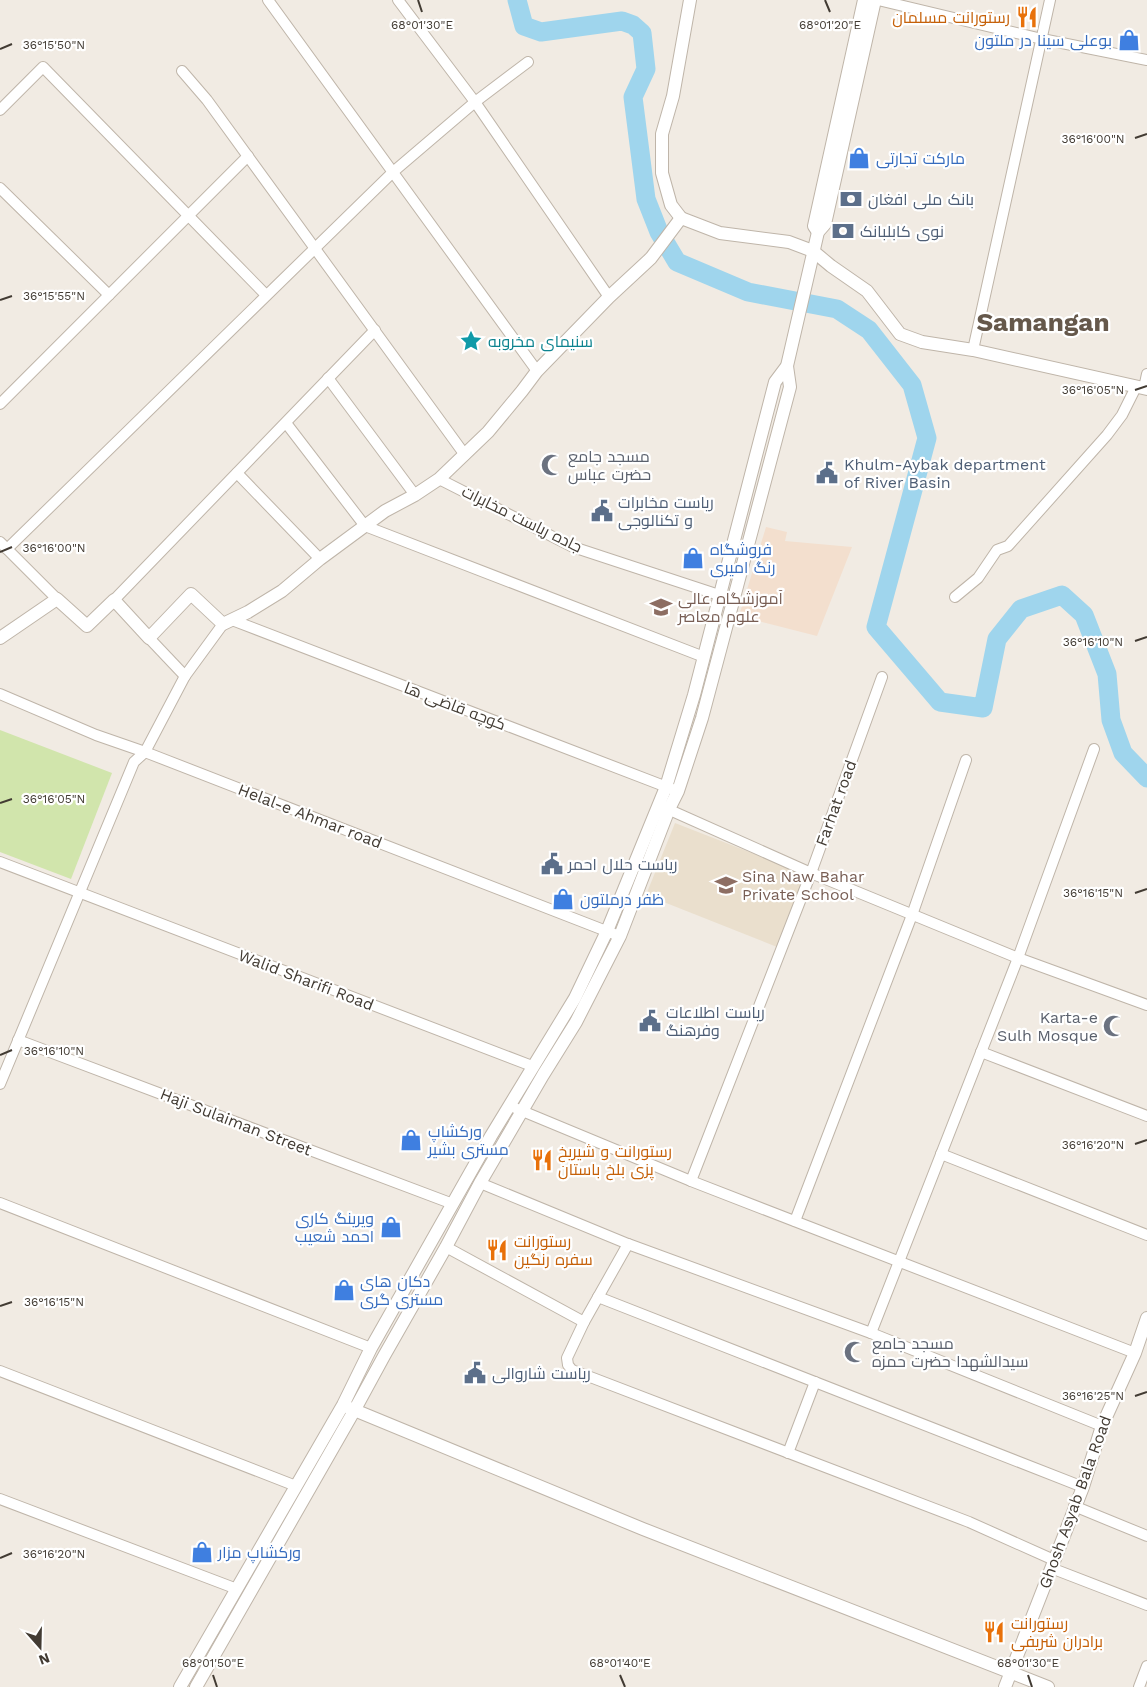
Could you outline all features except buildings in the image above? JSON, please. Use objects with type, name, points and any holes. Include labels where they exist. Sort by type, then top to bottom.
[{"type":"street","points":[[268,0],[537,371]]},
{"type":"street","points":[[398,0],[475,102],[609,297]]},
{"type":"street","points":[[677,224],[662,174],[662,134],[673,96],[690,0]]},
{"type":"street","points":[[818,232],[814,226],[864,0]]},
{"type":"street","points":[[672,789],[775,382],[787,366],[818,232],[825,224],[877,0],[1042,39],[1147,60]]},
{"type":"street","points":[[973,350],[1050,0]]},
{"type":"street","points":[[375,330],[87,626],[3,545],[266,295],[392,172],[475,102],[528,62]]},
{"type":"street","points":[[0,110],[43,68],[266,295]]},
{"type":"street","points":[[182,71],[208,100],[465,454]]},
{"type":"street","points":[[0,404],[248,156]]},
{"type":"street","points":[[0,188],[109,295]]},
{"type":"street","points":[[677,224],[720,234],[789,242],[812,257],[831,266],[867,291],[900,334],[922,342],[973,350],[1142,388]]},
{"type":"street","points":[[0,1084],[134,762],[145,752],[185,676],[228,622],[282,591],[320,559],[365,526],[439,479],[488,432],[537,371],[609,297],[651,258],[677,224]]},
{"type":"street","points":[[196,1687],[349,1408],[371,1348],[532,1066],[575,998],[664,807],[702,718],[790,387],[787,366]]},
{"type":"street","points":[[955,597],[978,578],[996,550],[1008,546],[1107,435],[1142,388],[1147,374]]},
{"type":"street","points":[[328,378],[416,495]]},
{"type":"street","points":[[286,423],[365,526],[704,657]]},
{"type":"street","points":[[237,473],[320,559]]},
{"type":"street","name":"جاده ریاست مخابرات","points":[[439,479],[574,547],[720,595]]},
{"type":"street","points":[[150,638],[191,594],[228,622]]},
{"type":"street","points":[[0,638],[57,599]]},
{"type":"street","points":[[114,600],[185,676]]},
{"type":"street","name":"کوچه قاضی ها","points":[[228,622],[672,789]]},
{"type":"street","name":"Farhat road","points":[[691,1181],[811,873],[882,677]]},
{"type":"street","name":"Helal-e Ahmar road","points":[[0,694],[96,735],[145,752],[620,936]]},
{"type":"street","points":[[871,1333],[1018,958],[1094,749]]},
{"type":"street","points":[[795,1221],[912,915],[966,760]]},
{"type":"street","points":[[664,807],[811,873],[912,915],[1018,958],[1147,1005]]},
{"type":"street","points":[[180,1687],[296,1486],[384,1356],[480,1183],[576,1022],[620,936],[664,807]]},
{"type":"street","name":"Walid Sharifi Road","points":[[0,862],[532,1066]]},
{"type":"street","name":"Haji Sulaiman Street","points":[[18,1040],[454,1204]]},
{"type":"street","points":[[981,1052],[1147,1116]]},
{"type":"street","points":[[510,1105],[522,1112],[691,1181],[1135,1353]]},
{"type":"street","points":[[941,1154],[1147,1235]]},
{"type":"street","points":[[480,1183],[628,1244],[871,1333],[1102,1426]]},
{"type":"street","points":[[0,1203],[371,1348]]},
{"type":"street","points":[[628,1244],[584,1322],[567,1358],[568,1365],[572,1370],[969,1522],[1053,1564],[1147,1605]]},
{"type":"street","points":[[446,1247],[584,1322]]},
{"type":"street","points":[[598,1297],[1082,1486]]},
{"type":"street","name":"Ghosh Asyab Bala Road","points":[[1005,1687],[1082,1486],[1102,1426],[1135,1353],[1147,1318]]},
{"type":"street","points":[[0,1371],[296,1486]]},
{"type":"street","points":[[788,1453],[815,1382]]},
{"type":"street","points":[[349,1408],[643,1529],[1048,1687]]},
{"type":"street","points":[[0,1499],[237,1589]]},
{"type":"street","points":[[1074,1506],[1147,1536]]},
{"type":"street","points":[[1139,1687],[1147,1666]]},
{"type":"shaded area","points":[[766,527],[787,532],[785,541],[852,547],[817,636],[739,616]]},
{"type":"shaded area","name":"Sina Naw Bahar Private School","points":[[675,823],[806,874],[777,947],[646,895]]},
{"type":"green space","points":[[0,730],[112,773],[71,879],[0,852]]},
{"type":"waterway","points":[[517,0],[524,26],[541,32],[622,21],[633,25],[642,33],[646,69],[633,97],[646,199],[659,232],[677,262],[748,292],[837,309],[869,330],[912,385],[927,438],[876,627],[940,702],[983,708],[997,639],[1021,609],[1062,595],[1084,615],[1107,674],[1111,720],[1123,753],[1147,778]]},
{"type":"place","name":"رستورانت مسلمان","points":[[1027,17]]},
{"type":"place","name":"بوعلی سینا در ملتون","points":[[1129,40]]},
{"type":"place","name":"مارکت تجارتی","points":[[859,158]]},
{"type":"place","name":"بانک ملی افغان","points":[[851,199]]},
{"type":"place","name":"نوی کابلبانک","points":[[843,231]]},
{"type":"place","name":"سنیمای مخروبه","points":[[471,341]]},
{"type":"place","name":"مسجد جامع حضرت عباس","points":[[552,465]]},
{"type":"place","name":"Khulm-Aybak department of River Basin","points":[[827,473]]},
{"type":"place","name":"ریاست مخابرات و تکنالوجی","points":[[602,511]]},
{"type":"place","name":"فروشگاه رنگ امیری","points":[[693,558]]},
{"type":"place","name":"آموزشگاه عالی علوم معاصر","points":[[661,607]]},
{"type":"place","name":"ریاست حلال احمر","points":[[552,864]]},
{"type":"place","name":"Sina Naw Bahar Private School","points":[[726,885]]},
{"type":"place","name":"ظفر درملتون","points":[[563,899]]},
{"type":"place","name":"ریاست اطلاعات وفرهنگ","points":[[650,1021]]},
{"type":"place","name":"Karta-e Sulh Mosque","points":[[1114,1026]]},
{"type":"place","name":"ورکشاپ مستری بشیر","points":[[411,1140]]},
{"type":"place","name":"رستورانت و شیریخ پزی بلخ باستان","points":[[542,1160]]},
{"type":"place","name":"ویرینگ کاری احمد شعیب","points":[[391,1227]]},
{"type":"place","name":"رستورانت سفره رنگین","points":[[497,1250]]},
{"type":"place","name":"دکان های مستری گری","points":[[344,1290]]},
{"type":"place","name":"مسجد جامع سیدالشهدا حضرت حمزه","points":[[855,1352]]},
{"type":"place","name":"ریاست شاروالی","points":[[475,1373]]},
{"type":"place","name":"ورکشاپ مزار","points":[[202,1552]]},
{"type":"place","name":"رستورانت برادران شریفی","points":[[994,1632]]},
{"type":"district","name":"Samangan","points":[[1043,322]]}]
